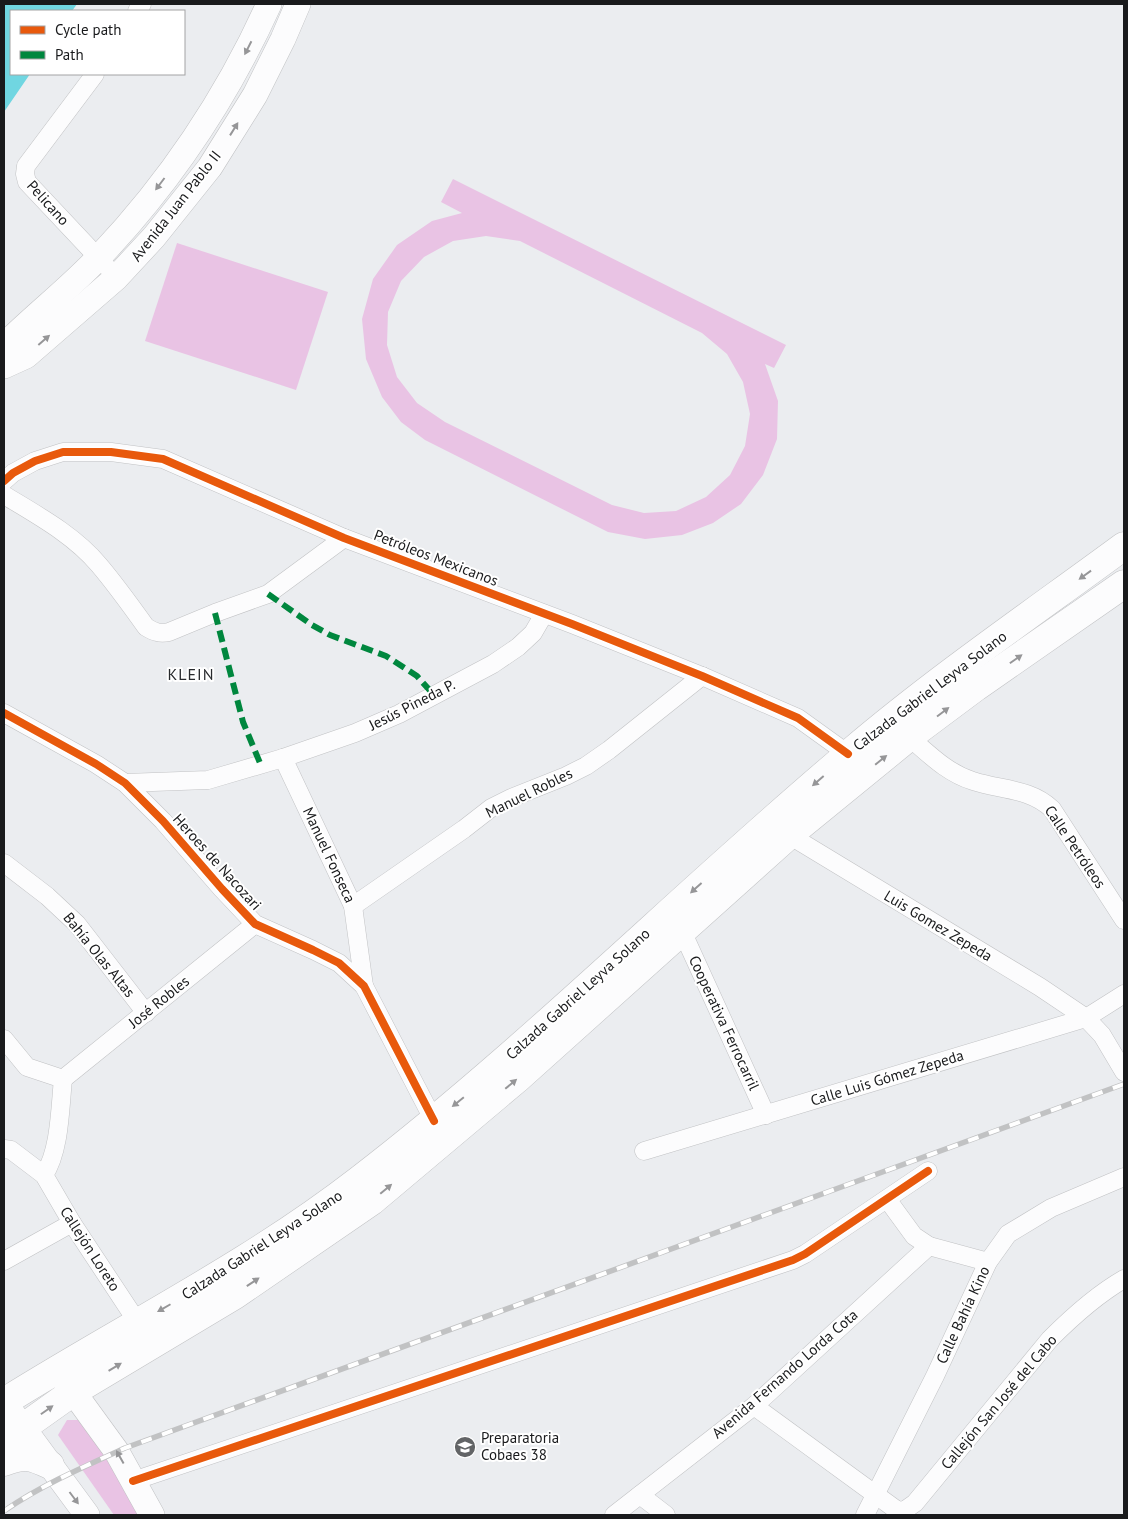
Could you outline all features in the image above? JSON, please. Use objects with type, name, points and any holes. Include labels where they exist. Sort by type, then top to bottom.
[{"type":"main road","name":"Avenida Juan Pablo II","points":[[4,349],[10,339],[99,257],[144,206],[216,105],[235,73],[269,4]]},
{"type":"main road","name":"Avenida Juan Pablo II","points":[[4,366],[26,356],[116,278],[154,237],[210,167],[255,95],[298,4]]},
{"type":"main road","name":"Calzada Gabriel Leyva Solano","points":[[4,1402],[57,1368],[182,1298],[276,1238],[356,1183],[467,1094],[630,946],[904,707],[1123,549]]},
{"type":"main road","name":"Calzada Gabriel Leyva Solano","points":[[13,1435],[73,1392],[235,1295],[372,1201],[517,1079],[789,835],[909,737],[976,686],[1124,584]]},
{"type":"main road","points":[[57,1368],[117,1452],[152,1515]]},
{"type":"main road","points":[[4,1402],[13,1435],[50,1465],[87,1515]]},
{"type":"main road","points":[[4,1462],[15,1457],[32,1456],[50,1465]]},
{"type":"street","name":"Pelicano","points":[[94,75],[26,166],[25,174],[27,182],[99,257],[116,278]]},
{"type":"street","name":"Petróleos Mexicanos","points":[[4,481],[13,473],[35,461],[63,452],[111,452],[163,459],[344,538],[572,624],[702,676],[798,718],[848,754]]},
{"type":"street","points":[[4,495],[44,519],[79,545],[99,564],[146,627],[154,632],[169,632],[268,594],[344,538]]},
{"type":"street","name":"Jesús Pineda P.","points":[[125,783],[208,780],[260,763],[284,758],[355,733],[399,714],[493,664],[518,647],[533,633],[544,614]]},
{"type":"street","name":"Manuel Robles","points":[[354,906],[491,808],[586,766],[702,676]]},
{"type":"street","name":"Heroes de Nacozari","points":[[6,719],[96,764],[125,783],[163,821],[255,924],[339,964],[364,986],[434,1121]]},
{"type":"street","name":"Calle Petróleos","points":[[909,737],[945,768],[960,776],[974,782],[1042,799],[1052,809],[1124,920]]},
{"type":"street","name":"Manuel Fonseca","points":[[284,758],[354,906],[364,986]]},
{"type":"street","name":"Luis Gomez Zepeda","points":[[789,835],[1040,987],[1086,1018],[1102,1035],[1124,1072]]},
{"type":"street","name":"Bahía Olas Altas","points":[[4,862],[47,896],[77,924],[146,1013]]},
{"type":"street","name":"José Robles","points":[[63,1079],[255,924]]},
{"type":"street","name":"Cooperativa Ferrocarril","points":[[682,931],[766,1115]]},
{"type":"street","name":"Calle Luis Gómez Zepeda","points":[[644,1151],[1086,1018],[1124,994]]},
{"type":"street","points":[[4,1039],[27,1067],[63,1079],[55,1152],[51,1165],[44,1175],[11,1150],[4,1149]]},
{"type":"street","points":[[133,1481],[793,1260],[805,1254],[928,1171]]},
{"type":"street","name":"Callejón Loreto","points":[[44,1175],[72,1223],[138,1323]]},
{"type":"street","name":"Calle Bahía Kino","points":[[865,1515],[876,1496],[988,1262],[1008,1234],[1052,1208],[1124,1177]]},
{"type":"street","points":[[886,1199],[914,1236],[929,1246],[988,1262]]},
{"type":"street","points":[[4,1260],[72,1223]]},
{"type":"street","name":"Avenida Fernando Lorda Cota","points":[[614,1515],[754,1406],[929,1246]]},
{"type":"street","name":"Callejón San José del Cabo","points":[[876,1496],[898,1511],[905,1510],[915,1503],[1050,1339],[1074,1314],[1103,1291],[1124,1279]]},
{"type":"street","points":[[754,1406],[876,1496]]},
{"type":"street","points":[[640,1495],[666,1515]]},
{"type":"shaded area","points":[[453,179],[786,345],[774,368],[765,364],[778,401],[777,439],[763,475],[741,504],[713,523],[682,535],[645,539],[608,532],[425,440],[401,422],[382,397],[366,359],[362,319],[373,279],[397,245],[432,221],[462,213],[441,202]],"holes":[[[486,236],[520,241],[702,333],[727,354],[743,382],[750,414],[745,446],[730,475],[706,497],[676,511],[644,513],[612,505],[445,422],[417,403],[397,377],[387,345],[388,312],[401,281],[424,257],[453,241]]]},
{"type":"shaded area","points":[[177,243],[328,292],[296,390],[145,341]]},
{"type":"shaded area","points":[[67,1420],[81,1420],[92,1430],[143,1515],[114,1515],[58,1435]]},
{"type":"water","points":[[4,4],[77,4],[73,10],[10,10],[10,75],[29,75],[4,112]]},
{"type":"railway","points":[[4,1511],[78,1469],[125,1448],[1124,1084]]},
{"type":"marked path","points":[[268,594],[312,625],[330,635],[386,656],[417,676],[433,694]]},
{"type":"marked path","points":[[215,613],[243,722],[260,763]]},
{"type":"cycle path","points":[[4,481],[13,473],[35,461],[63,452],[111,452],[163,459],[344,538],[572,624],[702,676],[798,718],[848,754]]},
{"type":"cycle path","points":[[4,713],[96,764],[125,783],[163,821],[255,924],[339,963],[364,986],[434,1121]]},
{"type":"cycle path","points":[[133,1481],[793,1260],[805,1254],[928,1171]]},
{"type":"place","name":"Preparatoria Cobaes 38","points":[[465,1447]]},
{"type":"district","name":"KLEIN","points":[[191,674]]}]
